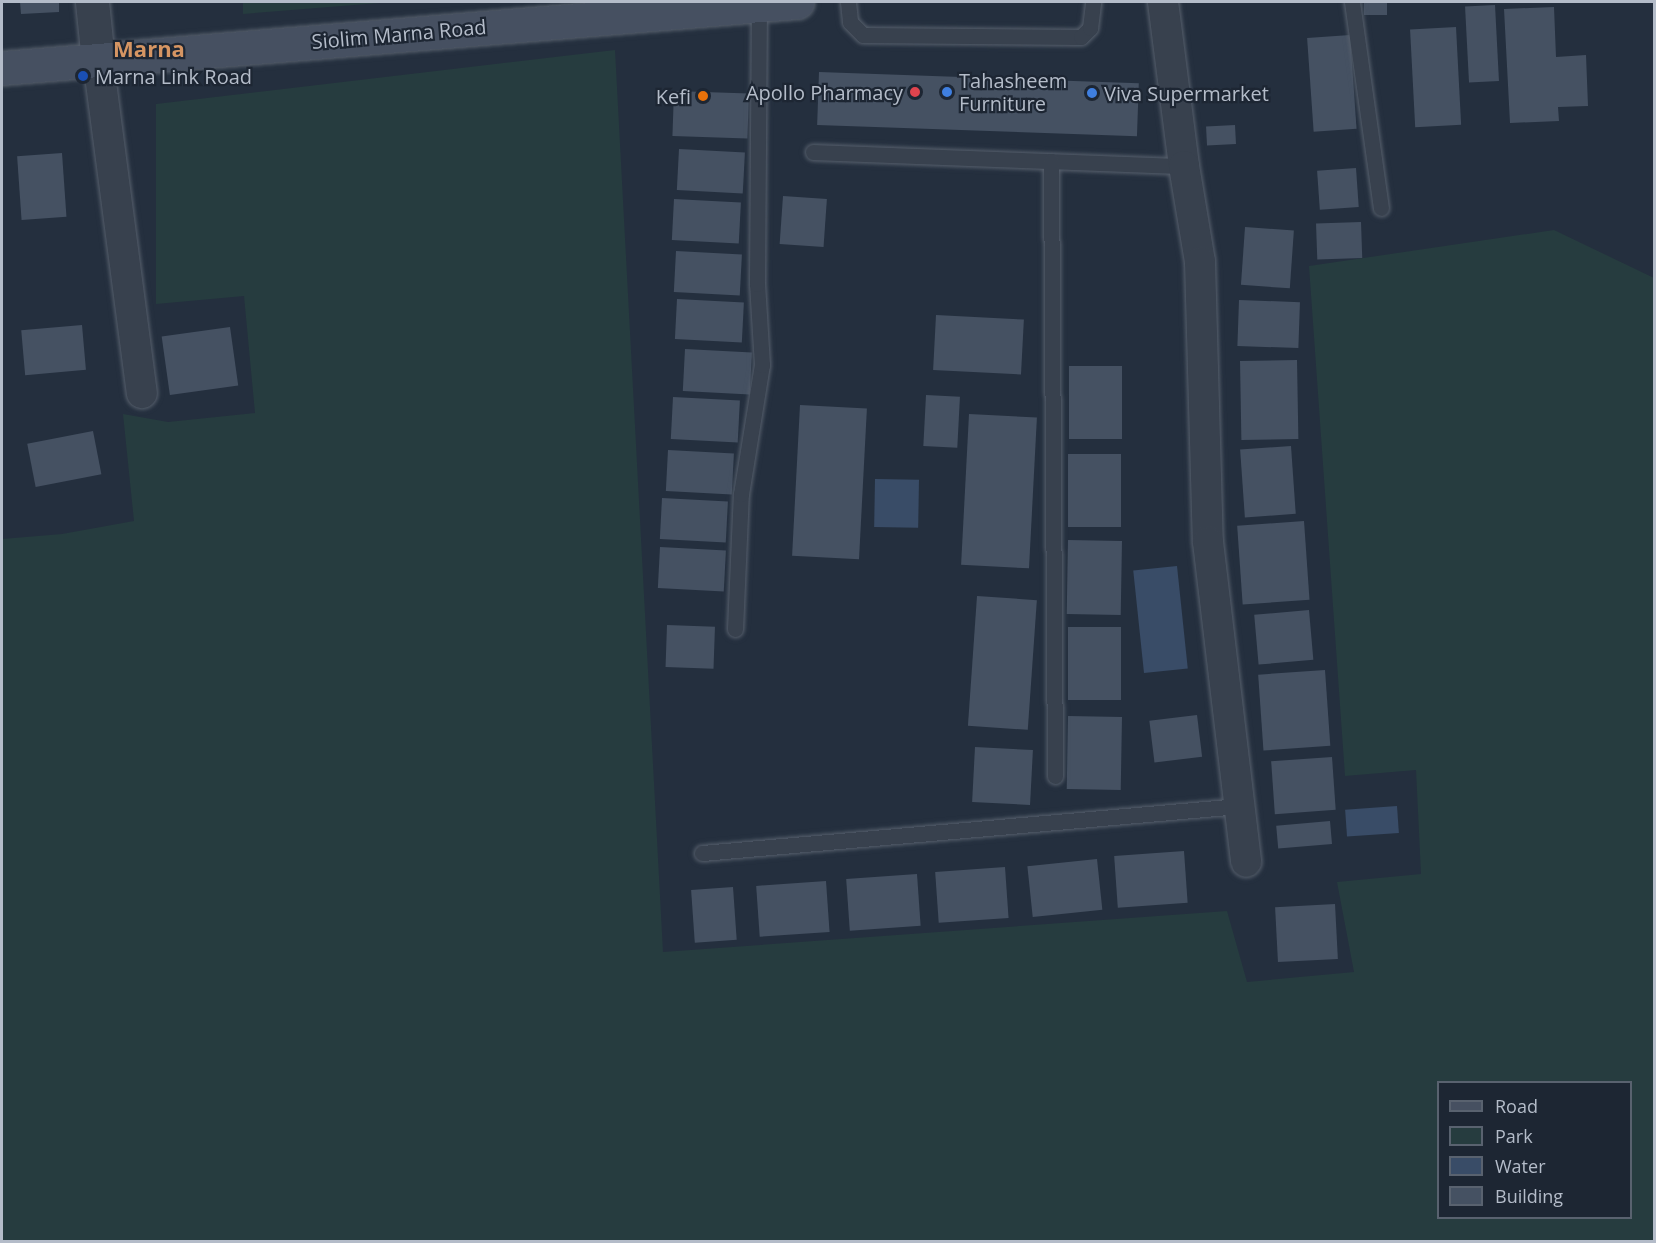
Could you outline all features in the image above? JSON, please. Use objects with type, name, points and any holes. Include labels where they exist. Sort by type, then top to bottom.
[{"type":"main road","name":"Siolim Marna Road","points":[[2,68],[797,2]]},
{"type":"street","points":[[92,2],[142,393]]},
{"type":"street","points":[[1163,2],[1184,166],[1200,262],[1208,542],[1246,862]]},
{"type":"lane","points":[[848,2],[850,22],[863,35],[1081,37],[1090,28],[1093,2]]},
{"type":"lane","points":[[1352,2],[1381,208]]},
{"type":"lane","points":[[735,629],[741,494],[762,365],[757,284],[759,4]]},
{"type":"lane","points":[[813,152],[1184,166]]},
{"type":"lane","points":[[1051,161],[1055,776]]},
{"type":"lane","points":[[702,853],[1239,806]]},
{"type":"green space","points":[[243,2],[392,2],[243,14]]},
{"type":"green space","points":[[615,50],[663,952],[1227,911],[1247,982],[1354,972],[1337,882],[1421,874],[1416,770],[1345,776],[1309,266],[1554,230],[1654,278],[1654,1241],[2,1241],[2,539],[62,534],[134,521],[123,414],[168,422],[255,413],[244,296],[156,304],[156,104]]},
{"type":"water","points":[[875,479],[919,480],[918,528],[874,527]]},
{"type":"water","points":[[1177,566],[1188,668],[1144,673],[1133,571]]},
{"type":"water","points":[[1397,806],[1399,833],[1347,837],[1345,810]]},
{"type":"building","points":[[20,2],[59,2],[59,12],[21,14]]},
{"type":"building","points":[[1364,2],[1387,2],[1387,15],[1364,15]]},
{"type":"building","points":[[1495,5],[1499,81],[1469,82],[1465,7]]},
{"type":"building","points":[[1554,7],[1556,57],[1586,55],[1588,106],[1558,107],[1559,121],[1510,123],[1504,9]]},
{"type":"building","points":[[1456,27],[1461,125],[1415,127],[1410,29]]},
{"type":"building","points":[[1350,35],[1357,129],[1314,132],[1307,38]]},
{"type":"building","points":[[819,72],[1139,83],[1137,136],[817,125]]},
{"type":"building","points":[[674,91],[749,94],[747,139],[672,136]]},
{"type":"building","points":[[1235,125],[1236,144],[1207,145],[1206,127]]},
{"type":"building","points":[[679,149],[745,152],[743,193],[677,190]]},
{"type":"building","points":[[62,153],[66,217],[22,220],[17,156]]},
{"type":"building","points":[[1356,168],[1359,207],[1320,210],[1317,171]]},
{"type":"building","points":[[783,196],[827,199],[824,247],[780,244]]},
{"type":"building","points":[[674,199],[741,203],[739,243],[672,240]]},
{"type":"building","points":[[1361,222],[1362,258],[1317,260],[1316,224]]},
{"type":"building","points":[[1245,227],[1294,230],[1290,288],[1241,285]]},
{"type":"building","points":[[676,251],[742,254],[740,295],[674,292]]},
{"type":"building","points":[[677,299],[744,303],[742,342],[675,339]]},
{"type":"building","points":[[1239,300],[1300,302],[1298,348],[1237,346]]},
{"type":"building","points":[[936,315],[1024,320],[1021,375],[933,370]]},
{"type":"building","points":[[82,325],[86,370],[25,375],[21,330]]},
{"type":"building","points":[[230,327],[238,385],[170,395],[162,337]]},
{"type":"building","points":[[685,349],[752,353],[750,394],[683,391]]},
{"type":"building","points":[[1297,360],[1298,439],[1241,440],[1240,361]]},
{"type":"building","points":[[1069,366],[1122,366],[1122,439],[1069,439]]},
{"type":"building","points":[[926,395],[960,397],[957,448],[923,446]]},
{"type":"building","points":[[673,397],[740,401],[738,442],[671,439]]},
{"type":"building","points":[[800,405],[867,409],[859,559],[792,556]]},
{"type":"building","points":[[969,414],[1037,418],[1029,568],[961,565]]},
{"type":"building","points":[[93,431],[101,474],[36,487],[27,444]]},
{"type":"building","points":[[1291,446],[1296,514],[1245,517],[1240,450]]},
{"type":"building","points":[[668,450],[734,453],[732,494],[666,491]]},
{"type":"building","points":[[1068,454],[1121,454],[1121,527],[1068,527]]},
{"type":"building","points":[[662,498],[728,501],[726,542],[660,539]]},
{"type":"building","points":[[1304,521],[1310,600],[1243,604],[1237,526]]},
{"type":"building","points":[[1068,540],[1122,541],[1121,615],[1067,614]]},
{"type":"building","points":[[660,547],[726,550],[724,591],[658,588]]},
{"type":"building","points":[[977,596],[1037,600],[1028,730],[968,726]]},
{"type":"building","points":[[1309,610],[1313,660],[1259,665],[1254,615]]},
{"type":"building","points":[[667,625],[715,627],[714,669],[666,667]]},
{"type":"building","points":[[1068,627],[1121,627],[1121,700],[1068,700]]},
{"type":"building","points":[[1325,670],[1330,746],[1263,750],[1258,675]]},
{"type":"building","points":[[1197,715],[1202,757],[1154,763],[1149,721]]},
{"type":"building","points":[[1068,716],[1122,717],[1121,790],[1067,789]]},
{"type":"building","points":[[975,747],[1033,750],[1030,805],[972,802]]},
{"type":"building","points":[[1332,757],[1336,810],[1275,814],[1271,761]]},
{"type":"building","points":[[1330,821],[1332,844],[1278,849],[1276,826]]},
{"type":"building","points":[[1184,851],[1188,903],[1118,908],[1114,856]]},
{"type":"building","points":[[1097,859],[1102,910],[1033,917],[1027,866]]},
{"type":"building","points":[[1005,867],[1009,918],[939,923],[935,872]]},
{"type":"building","points":[[917,874],[921,926],[850,931],[846,879]]},
{"type":"building","points":[[826,881],[830,932],[760,937],[756,886]]},
{"type":"building","points":[[733,887],[737,940],[695,943],[691,890]]},
{"type":"building","points":[[1335,904],[1338,959],[1278,962],[1275,907]]},
{"type":"place","name":"Marna Link Road","points":[[83,76]]},
{"type":"place","name":"Apollo Pharmacy","points":[[915,92]]},
{"type":"place","name":"Tahasheem Furniture","points":[[947,92]]},
{"type":"place","name":"Viva Supermarket","points":[[1092,93]]},
{"type":"place","name":"Kefi","points":[[703,96]]},
{"type":"district","name":"Marna","points":[[149,49]]}]
